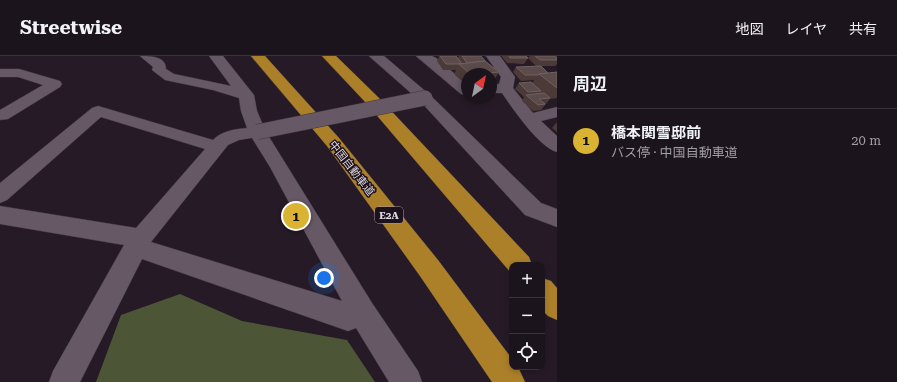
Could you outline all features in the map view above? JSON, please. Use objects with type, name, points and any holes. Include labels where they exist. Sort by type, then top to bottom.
[{"type":"highway","name":"中国自動車道","points":[[258,56],[332,142],[429,268],[510,382]]},
{"type":"highway","points":[[329,56],[374,102],[517,262]]},
{"type":"highway","points":[[545,293],[557,307]]},
{"type":"street","points":[[147,56],[160,66],[159,70],[170,77],[216,86],[246,95]]},
{"type":"street","points":[[216,56],[246,95],[249,111],[257,132],[279,167],[362,312],[407,382]]},
{"type":"street","points":[[376,56],[436,96],[533,209],[557,218]]},
{"type":"street","points":[[423,56],[432,61],[461,86]]},
{"type":"street","points":[[492,56],[508,77],[498,88],[557,146]]},
{"type":"street","points":[[0,72],[19,72],[55,84],[2,116],[0,115]]},
{"type":"street","points":[[64,382],[138,242],[222,141],[235,134],[257,132],[461,92]]},
{"type":"street","points":[[0,195],[98,111],[217,147]]},
{"type":"street","points":[[530,119],[557,112]]},
{"type":"street","points":[[0,215],[58,224],[138,242],[348,317],[362,312]]},
{"type":"green space","points":[[180,294],[242,321],[347,340],[375,382],[96,382],[121,315]]},
{"type":"building","points":[[440,56],[456,56],[462,64],[446,64]]},
{"type":"building","points":[[462,56],[481,56],[486,62],[467,63]]},
{"type":"building","points":[[509,56],[526,56],[528,58],[510,58]]},
{"type":"building","points":[[535,56],[554,56],[557,60],[540,60]]},
{"type":"building","points":[[485,61],[494,68],[463,68],[459,64]]},
{"type":"building","points":[[541,66],[548,73],[525,75],[516,67]]},
{"type":"building","points":[[557,72],[557,88],[539,74]]},
{"type":"building","points":[[531,82],[541,91],[528,92],[519,83]]},
{"type":"building","points":[[544,93],[550,98],[539,99],[545,104],[538,105],[526,95]]},
{"type":"place","name":"橋本関雪邸前","points":[[296,216]]}]
